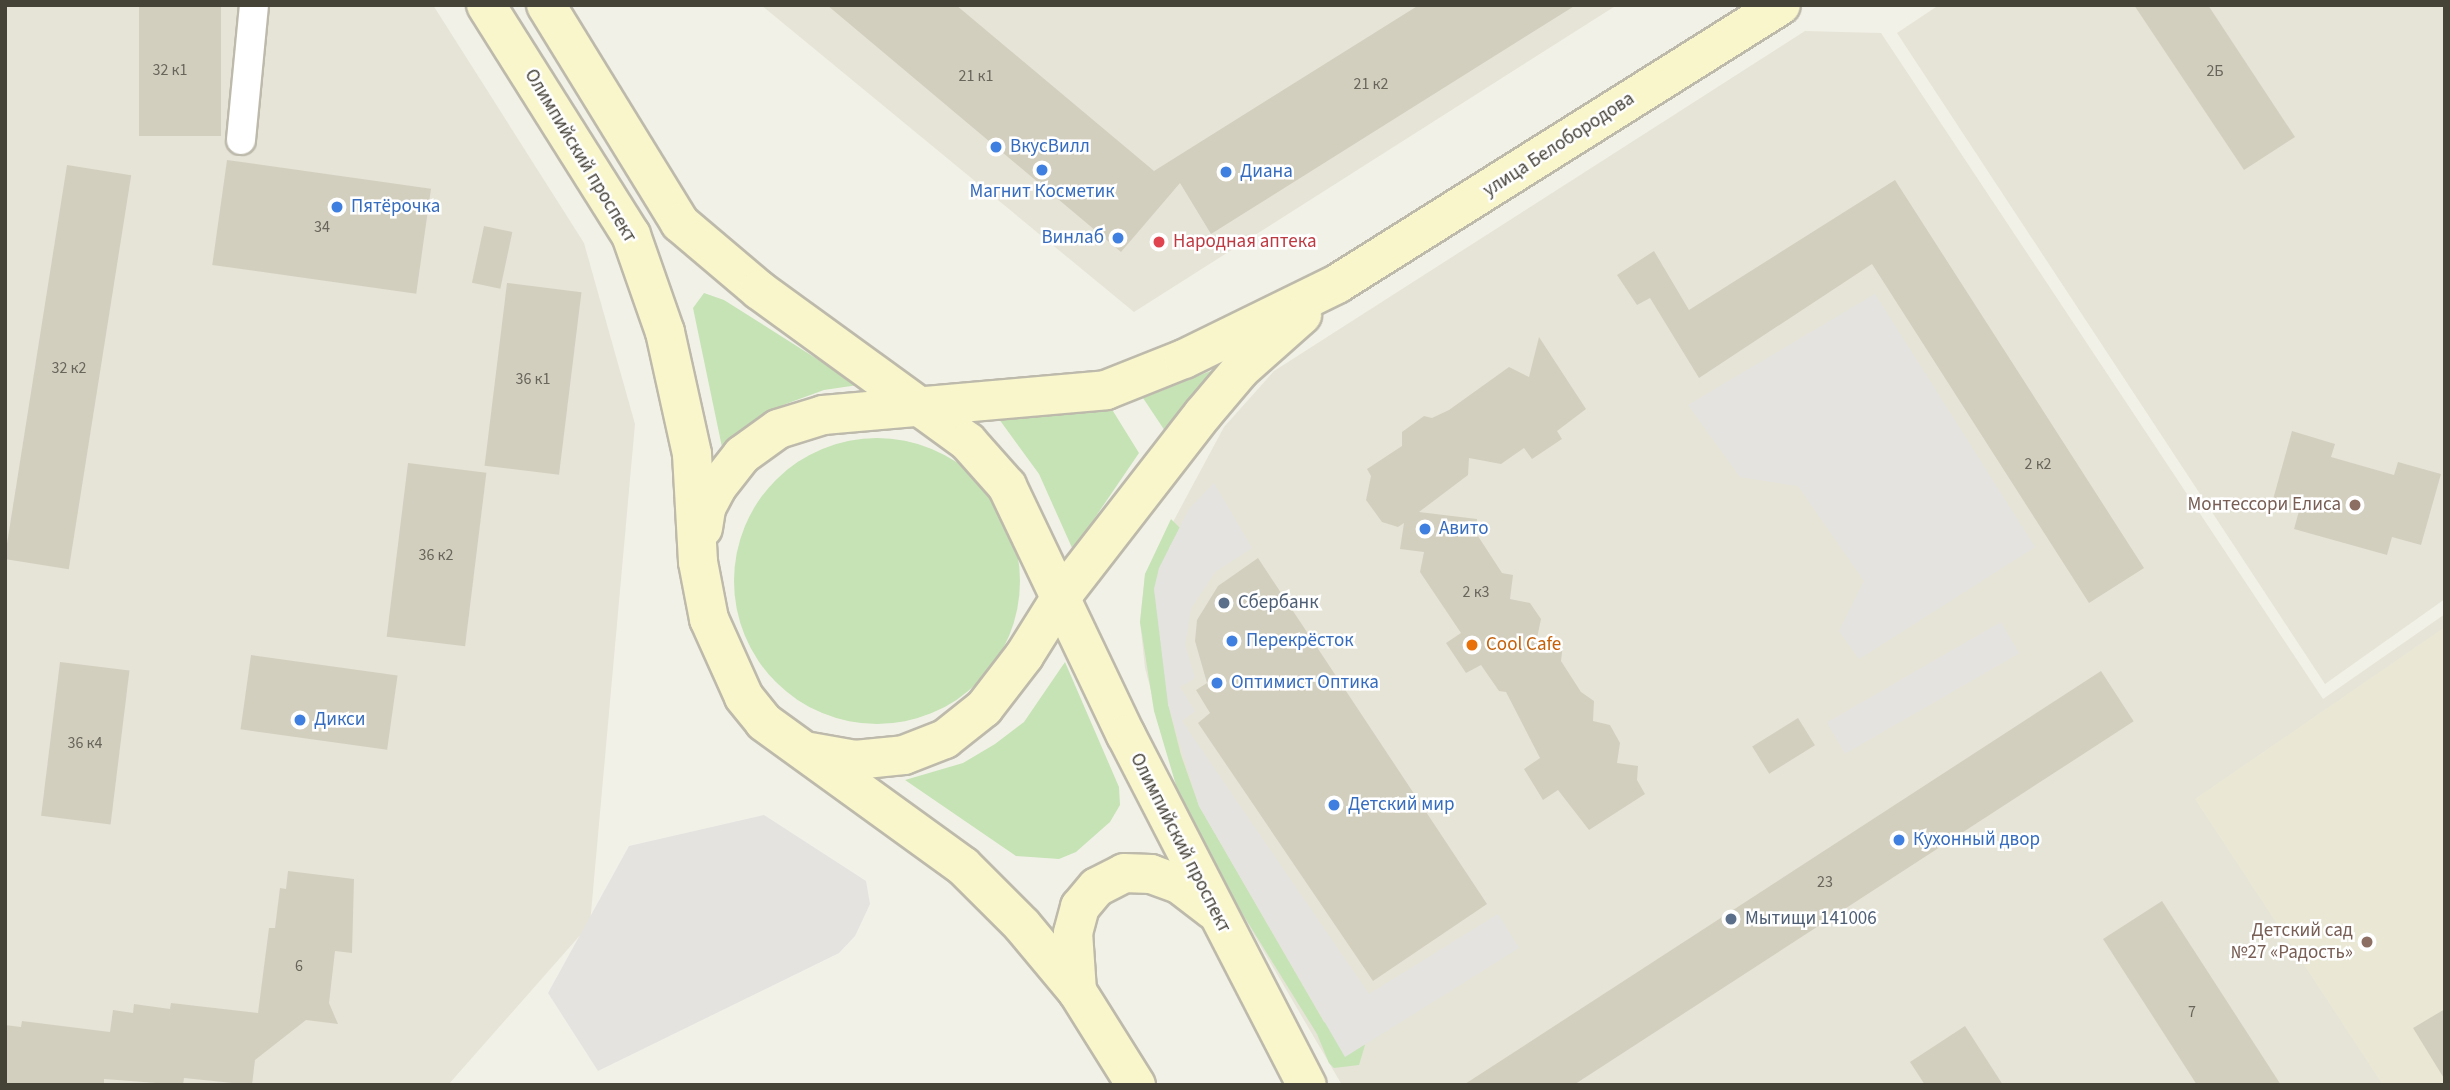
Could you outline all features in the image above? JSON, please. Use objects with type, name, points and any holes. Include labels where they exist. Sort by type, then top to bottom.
[{"type":"main road","name":"Олимпийский проспект","points":[[486,5],[631,235],[665,332],[692,454],[698,562],[709,619],[725,662],[744,697],[764,722],[956,859],[1022,925],[1077,991],[1136,1085]]},
{"type":"main road","name":"Олимпийский проспект","points":[[546,5],[680,223],[759,290],[968,442],[1007,486],[1214,911],[1307,1085]]},
{"type":"main road","name":"улица Белобородова","points":[[1337,284],[1781,5]]},
{"type":"main road","points":[[921,409],[1106,390],[1184,359],[1337,284]]},
{"type":"main road","points":[[1061,597],[1240,370],[1337,284]]},
{"type":"main road","name":"Олимпийский проспект","points":[[698,562],[706,508],[717,486],[742,455],[778,429],[822,415],[921,409]]},
{"type":"main road","name":"Олимпийский проспект","points":[[805,751],[855,760],[904,755],[945,739],[984,708],[1024,656],[1061,597]]},
{"type":"main road","points":[[1077,991],[1073,933],[1080,907],[1097,887],[1124,873],[1152,874],[1179,884],[1214,911]]},
{"type":"street","points":[[241,140],[254,5]]},
{"type":"shaded area","points":[[5,5],[433,5],[584,243],[635,424],[590,924],[448,1085],[5,1085]]},
{"type":"shaded area","points":[[761,5],[1617,5],[1134,312]]},
{"type":"shaded area","points":[[1939,5],[2445,5],[2445,599],[2325,684],[1897,33]]},
{"type":"shaded area","points":[[1805,31],[1881,33],[2323,699],[2445,614],[2445,1085],[1342,1085],[1229,892],[1178,792],[1145,668],[1140,622],[1145,574],[1224,427],[1274,371]]},
{"type":"shaded area","points":[[1875,294],[2035,547],[1859,659],[1839,631],[1864,581],[1798,486],[1740,477],[1688,405]]},
{"type":"shaded area","points":[[1214,483],[1252,548],[1215,572],[1191,608],[1185,645],[1195,678],[1180,687],[1195,711],[1182,721],[1369,994],[1498,914],[1519,948],[1345,1057],[1199,806],[1168,704],[1154,589],[1159,568],[1189,509]]},
{"type":"shaded area","points":[[2001,622],[2019,653],[1845,754],[1827,722]]},
{"type":"shaded area","name":"Детский сад №27 «Радость»","points":[[2445,627],[2445,1085],[2383,1085],[2195,799]]},
{"type":"shaded area","points":[[764,815],[866,881],[870,904],[855,936],[839,953],[598,1071],[548,993],[629,846]]},
{"type":"green space","points":[[704,293],[724,300],[858,385],[824,390],[783,405],[759,419],[723,452],[693,308]]},
{"type":"green space","points":[[1218,368],[1222,374],[1165,431],[1143,398]]},
{"type":"green space","points":[[1108,403],[1139,453],[1073,550],[1039,474],[996,415]]},
{"type":"green space","points":[[863,438],[891,438],[932,448],[968,470],[988,490],[1010,526],[1018,553],[1018,609],[1010,636],[988,672],[968,692],[932,714],[919,718],[891,724],[863,724],[822,714],[786,692],[766,672],[744,636],[740,623],[734,595],[734,567],[744,526],[766,490],[786,470],[822,448],[835,444]]},
{"type":"green space","points":[[1171,519],[1180,528],[1169,548],[1168,704],[1181,755],[1199,806],[1324,1022],[1365,1045],[1359,1065],[1334,1068],[1329,1063],[1317,1034],[1229,892],[1178,792],[1154,711],[1140,622],[1145,574]]},
{"type":"green space","points":[[1065,662],[1119,787],[1120,805],[1110,822],[1076,852],[1059,859],[1016,856],[905,780],[963,763],[995,744],[1024,722]]},
{"type":"building","points":[[139,5],[221,5],[221,136],[139,136]]},
{"type":"building","points":[[827,5],[956,5],[1154,171],[1419,5],[1576,5],[1211,234],[1180,183],[1121,252]]},
{"type":"building","points":[[2134,5],[2208,5],[2295,137],[2244,170]]},
{"type":"building","points":[[227,160],[431,189],[416,294],[212,265]]},
{"type":"building","points":[[67,165],[131,175],[69,569],[5,559]]},
{"type":"building","points":[[1895,180],[2144,568],[2089,603],[1872,264],[1699,378],[1650,298],[1637,305],[1617,275],[1654,251],[1689,310]]},
{"type":"building","points":[[484,226],[512,232],[500,289],[472,283]]},
{"type":"building","points":[[507,283],[581,292],[559,475],[485,466]]},
{"type":"building","points":[[1539,337],[1586,409],[1557,431],[1562,439],[1532,459],[1524,448],[1501,464],[1469,458],[1468,475],[1419,512],[1477,519],[1476,533],[1502,573],[1513,575],[1510,599],[1530,603],[1541,619],[1536,643],[1563,644],[1561,661],[1581,692],[1594,701],[1593,721],[1610,725],[1620,743],[1617,763],[1638,766],[1637,780],[1645,794],[1589,830],[1558,790],[1543,800],[1524,769],[1540,758],[1506,692],[1499,691],[1481,665],[1466,673],[1446,643],[1461,633],[1420,572],[1424,552],[1400,549],[1404,523],[1398,527],[1382,522],[1366,500],[1371,476],[1367,469],[1402,446],[1402,432],[1424,416],[1432,418],[1449,410],[1509,367],[1529,377]]},
{"type":"building","points":[[2292,431],[2335,444],[2331,457],[2394,475],[2398,462],[2441,474],[2421,545],[2392,537],[2387,555],[2294,529],[2299,511],[2272,503]]},
{"type":"building","points":[[408,463],[486,473],[465,646],[387,637]]},
{"type":"building","points":[[1258,558],[1487,904],[1373,981],[1198,723],[1210,713],[1196,690],[1207,683],[1195,641],[1197,620],[1218,586]]},
{"type":"building","points":[[251,655],[398,676],[387,750],[241,729]]},
{"type":"building","points":[[60,662],[129,671],[111,824],[41,816]]},
{"type":"building","points":[[2101,671],[2134,721],[1574,1085],[1463,1085]]},
{"type":"building","points":[[1798,718],[1815,745],[1769,774],[1752,747]]},
{"type":"building","points":[[288,871],[354,879],[352,953],[335,951],[329,1003],[338,1024],[306,1020],[255,1060],[252,1085],[184,1078],[183,1085],[104,1079],[104,1085],[5,1085],[5,1025],[21,1027],[22,1021],[110,1032],[113,1010],[133,1013],[134,1004],[170,1009],[171,1003],[258,1013],[269,928],[275,928],[280,888],[286,889]]},
{"type":"building","points":[[2162,901],[2281,1085],[2197,1085],[2103,939]]},
{"type":"building","points":[[2445,1009],[2445,1080],[2413,1028]]},
{"type":"building","points":[[1965,1026],[2003,1085],[1925,1085],[1910,1062]]},
{"type":"place","name":"ВкусВилл","points":[[996,147]]},
{"type":"place","name":"Магнит Косметик","points":[[1042,170]]},
{"type":"place","name":"Диана","points":[[1226,172]]},
{"type":"place","name":"Пятёрочка","points":[[337,207]]},
{"type":"place","name":"Винлаб","points":[[1118,238]]},
{"type":"place","name":"Народная аптека","points":[[1159,242]]},
{"type":"place","name":"Монтессори Елиса","points":[[2355,505]]},
{"type":"place","name":"Авито","points":[[1425,529]]},
{"type":"place","name":"Сбербанк","points":[[1224,603]]},
{"type":"place","name":"Перекрёсток","points":[[1232,641]]},
{"type":"place","name":"Cool Cafe","points":[[1472,645]]},
{"type":"place","name":"Оптимист Оптика","points":[[1217,683]]},
{"type":"place","name":"Дикси","points":[[300,720]]},
{"type":"place","name":"Детский мир","points":[[1334,805]]},
{"type":"place","name":"Кухонный двор","points":[[1899,840]]},
{"type":"place","name":"Мытищи 141006","points":[[1731,919]]},
{"type":"place","name":"Детский сад №27 «Радость»","points":[[2367,942]]}]
